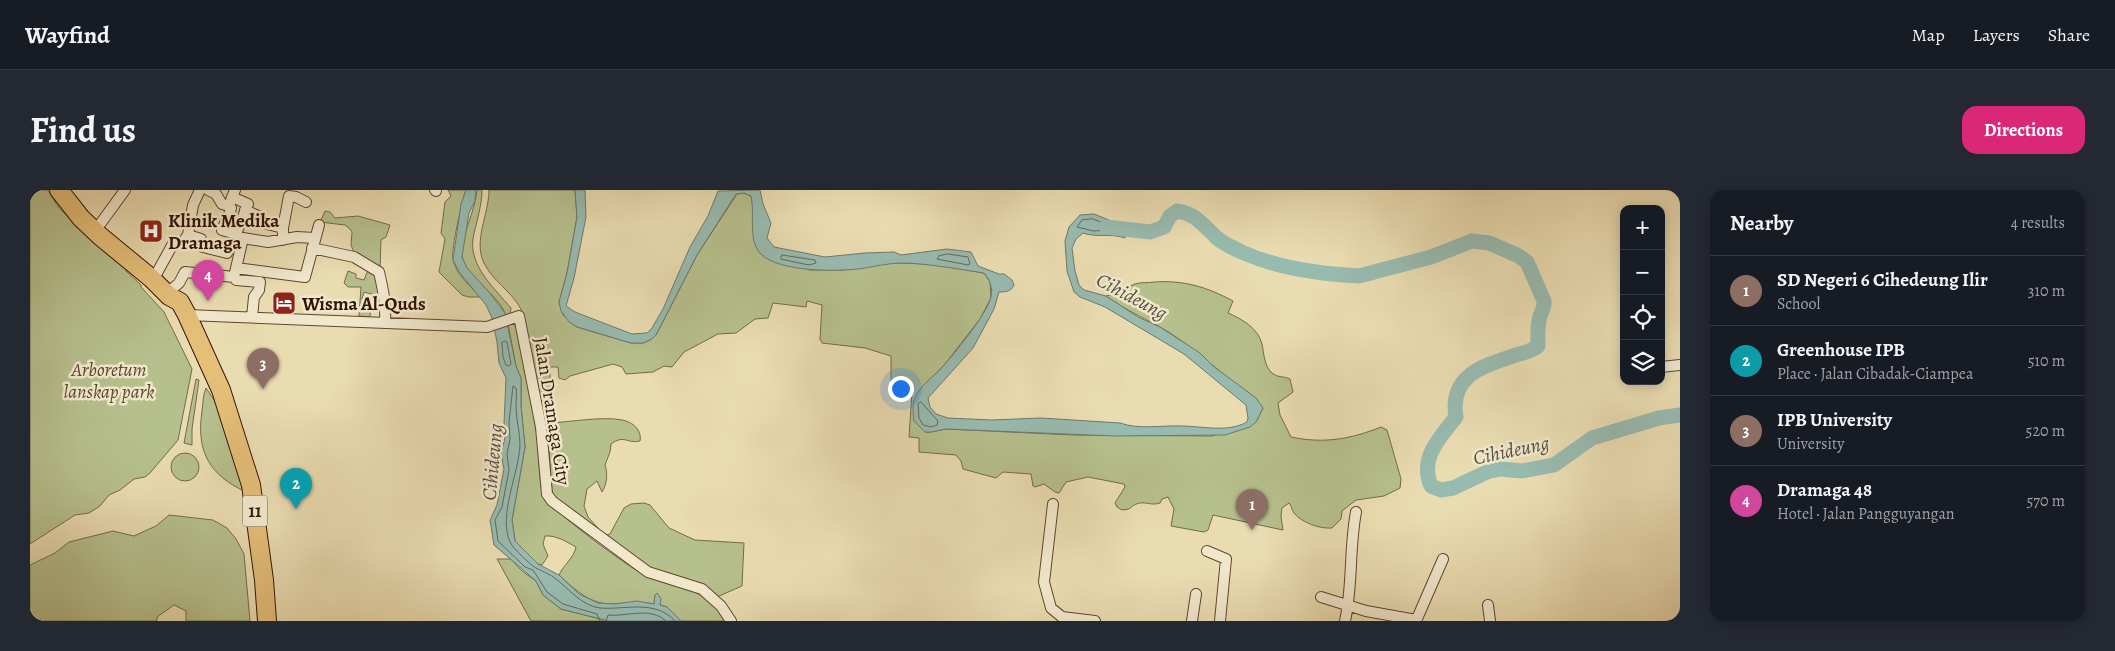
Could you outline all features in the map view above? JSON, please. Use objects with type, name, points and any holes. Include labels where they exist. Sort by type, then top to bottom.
[{"type":"highway","name":"11","points":[[59,190],[81,218],[153,280],[167,295],[180,302],[187,315],[213,369],[251,485],[264,580],[267,621]]},
{"type":"highway","name":"11","points":[[167,295],[212,390],[225,404]]},
{"type":"street","points":[[153,280],[174,242],[183,242],[188,235],[193,205],[207,190],[216,194],[222,204],[232,198]]},
{"type":"street","points":[[95,231],[121,192]]},
{"type":"street","points":[[283,240],[288,196],[306,202]]},
{"type":"street","points":[[232,198],[248,204],[236,234],[222,230],[225,218],[230,214],[232,198]]},
{"type":"street","points":[[245,210],[258,216],[263,222],[283,228]]},
{"type":"street","points":[[258,241],[263,222]]},
{"type":"street","points":[[167,295],[185,272],[305,277],[319,225]]},
{"type":"street","points":[[188,235],[201,239],[203,248],[227,253],[230,243],[241,245]]},
{"type":"street","points":[[187,315],[385,322],[385,294],[379,272],[354,257],[297,237],[268,242],[242,238],[235,273],[236,280],[260,282],[259,290],[254,297],[252,317]]},
{"type":"street","name":"Jalan Dramaga City","points":[[385,322],[487,327],[515,317],[541,428],[547,494],[552,501],[648,572],[702,589],[721,606],[731,621]]},
{"type":"street","points":[[1665,367],[1680,365]]},
{"type":"street","points":[[1053,504],[1044,582],[1051,608],[1062,617],[1095,621]]},
{"type":"street","points":[[1346,621],[1351,581],[1351,542],[1356,512]]},
{"type":"street","points":[[1207,551],[1226,559],[1220,621]]},
{"type":"street","points":[[1321,597],[1366,611],[1416,620],[1443,559]]},
{"type":"street","points":[[1192,621],[1196,594]]},
{"type":"street","points":[[1488,605],[1490,621]]},
{"type":"green space","name":"Arboretum lanskap park","points":[[30,190],[48,190],[63,212],[76,220],[126,268],[126,271],[164,312],[192,369],[178,440],[150,473],[145,477],[134,479],[120,490],[109,495],[100,506],[89,513],[75,515],[30,544]]},
{"type":"green space","points":[[448,190],[466,190],[455,235],[453,259],[460,275],[480,297],[462,295],[439,272],[445,239],[441,233],[445,202],[451,196]]},
{"type":"green space","points":[[477,190],[482,190],[482,196],[473,239],[475,258],[484,276],[511,308],[510,315],[506,316],[497,300],[468,270],[462,254],[466,230]]},
{"type":"green space","points":[[489,190],[575,190],[577,217],[567,273],[559,302],[563,315],[577,327],[631,343],[643,343],[656,335],[697,255],[737,194],[744,193],[751,196],[754,240],[809,270],[843,270],[885,263],[903,263],[932,264],[984,273],[990,282],[991,298],[980,319],[945,364],[919,391],[914,421],[925,432],[946,429],[1073,435],[1212,436],[1256,422],[1263,408],[1251,395],[1178,338],[1106,296],[1142,283],[1175,282],[1195,285],[1233,301],[1228,313],[1244,321],[1257,333],[1269,370],[1276,376],[1290,379],[1293,392],[1278,403],[1280,415],[1291,437],[1315,440],[1337,439],[1359,435],[1381,427],[1387,430],[1401,479],[1400,488],[1384,496],[1356,500],[1342,511],[1341,519],[1332,528],[1317,526],[1302,520],[1297,517],[1289,503],[1282,508],[1283,530],[1213,515],[1208,530],[1204,532],[1171,526],[1174,509],[1168,497],[1156,504],[1141,503],[1122,510],[1117,507],[1115,503],[1125,487],[1124,484],[1088,477],[1066,482],[1059,493],[1044,484],[1033,486],[1031,474],[1003,472],[996,478],[963,469],[961,461],[956,455],[919,452],[919,438],[909,437],[912,392],[896,389],[891,384],[891,356],[865,348],[822,343],[820,339],[822,305],[807,301],[806,307],[773,303],[768,318],[755,319],[736,333],[718,334],[684,352],[672,367],[664,366],[653,372],[626,374],[622,367],[613,364],[570,376],[565,380],[559,378],[558,367],[550,367],[550,423],[615,419],[630,423],[640,433],[640,441],[635,442],[623,439],[611,444],[605,465],[606,479],[604,489],[602,492],[597,481],[587,489],[584,506],[588,517],[605,536],[610,534],[624,508],[631,504],[644,503],[650,505],[669,528],[695,540],[744,543],[742,586],[717,597],[646,566],[558,503],[552,493],[548,435],[540,412],[521,309],[487,269],[481,255],[481,237]]},
{"type":"green space","points":[[325,211],[330,212],[335,218],[358,216],[390,225],[386,237],[381,240],[380,270],[355,255],[351,245],[352,232],[345,225],[320,222]]},
{"type":"green space","points":[[369,268],[378,271],[383,297],[364,292],[362,299],[371,302],[370,317],[359,316],[361,287],[348,287],[344,283],[348,271],[356,274],[356,278],[364,280]]},
{"type":"green space","points":[[513,321],[517,322],[531,397],[538,442],[541,488],[548,502],[590,538],[624,562],[646,576],[699,594],[717,609],[726,621],[681,621],[667,607],[660,605],[655,595],[654,604],[639,602],[607,604],[591,600],[559,575],[576,547],[557,538],[545,536],[543,544],[548,556],[542,565],[538,564],[515,541],[512,520],[525,447],[521,406],[521,378],[516,366],[508,324]]},
{"type":"green space","points":[[196,379],[199,380],[192,429],[192,445],[184,443]]},
{"type":"green space","points":[[206,388],[219,407],[246,492],[223,478],[214,469],[204,450],[201,438],[201,425]]},
{"type":"green space","points":[[185,453],[195,457],[199,467],[195,477],[185,481],[175,477],[171,467],[175,457]]},
{"type":"green space","points":[[169,515],[213,520],[227,528],[236,539],[244,554],[250,621],[186,621],[186,611],[174,605],[157,617],[157,621],[30,621],[30,565],[55,553],[69,542],[113,531],[134,536],[156,526]]},
{"type":"green space","points":[[497,559],[511,559],[522,571],[536,581],[543,595],[561,609],[608,621],[531,621]]},
{"type":"water","points":[[466,190],[476,190],[475,201],[469,213],[462,257],[467,268],[505,313],[516,366],[521,378],[521,406],[525,447],[512,520],[515,541],[538,564],[559,575],[579,594],[598,603],[614,604],[637,601],[654,604],[657,593],[661,599],[660,605],[667,607],[681,621],[608,621],[561,609],[543,595],[536,581],[494,545],[490,520],[497,505],[504,469],[501,454],[506,433],[504,423],[506,378],[499,363],[492,318],[486,305],[459,272],[453,260],[461,204]]},
{"type":"water","points":[[575,190],[585,190],[586,217],[574,278],[566,306],[575,312],[632,334],[647,333],[652,328],[663,309],[690,247],[708,216],[718,191],[760,190],[763,204],[771,223],[767,238],[774,247],[825,257],[894,252],[901,255],[947,249],[971,252],[978,266],[1004,274],[1012,280],[1014,285],[1010,290],[999,292],[994,309],[973,348],[928,398],[930,407],[936,414],[948,418],[991,420],[1041,418],[1120,423],[1143,427],[1189,426],[1223,428],[1247,422],[1246,405],[1184,354],[1105,307],[1080,297],[1074,292],[1067,271],[1065,241],[1069,227],[1080,215],[1094,214],[1126,227],[1125,238],[1083,233],[1076,239],[1072,248],[1079,285],[1084,290],[1106,296],[1200,353],[1213,366],[1256,398],[1263,408],[1256,422],[1250,427],[1225,435],[1114,436],[946,429],[925,432],[914,421],[913,406],[915,398],[921,388],[957,350],[984,313],[992,294],[986,275],[984,273],[944,267],[904,263],[834,270],[799,268],[775,263],[759,252],[756,246],[753,232],[751,196],[744,193],[736,194],[697,255],[656,335],[652,339],[643,343],[631,343],[577,327],[569,322],[561,311],[559,302],[567,273],[577,217]]},
{"type":"waterway","name":"Cihideung","points":[[1106,227],[1150,232],[1164,227],[1170,216],[1177,211],[1183,212],[1199,221],[1217,238],[1237,250],[1286,267],[1344,275],[1359,276],[1431,257],[1472,241],[1489,243],[1519,256],[1527,262],[1544,301],[1544,307],[1538,324],[1538,346],[1530,351],[1481,368],[1463,382],[1455,403],[1456,417],[1438,440],[1429,457],[1428,476],[1431,486],[1441,490],[1453,488],[1489,471],[1500,469],[1522,471],[1554,465],[1592,438],[1659,418],[1680,415]]},
{"type":"place","name":"Klinik Medika Dramaga","points":[[151,231]]},
{"type":"place","name":"Dramaga 48","points":[[208,301]]},
{"type":"place","name":"Wisma Al-Quds","points":[[284,303]]},
{"type":"place","name":"IPB University","points":[[263,389]]},
{"type":"place","name":"Greenhouse IPB","points":[[296,509]]},
{"type":"place","name":"SD Negeri 6 Cihedeung Ilir","points":[[1252,530]]}]
